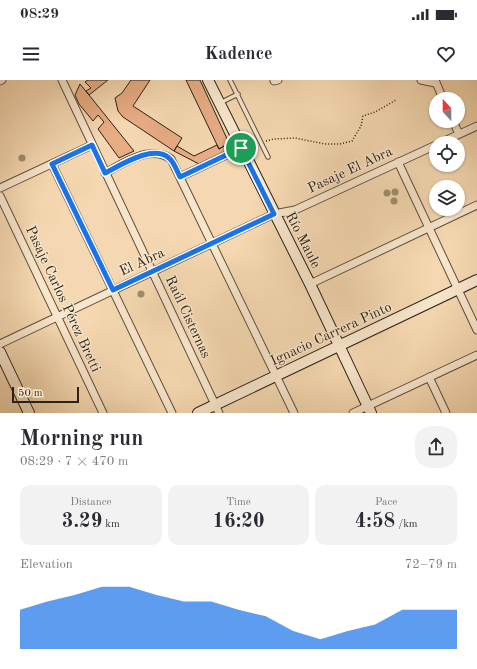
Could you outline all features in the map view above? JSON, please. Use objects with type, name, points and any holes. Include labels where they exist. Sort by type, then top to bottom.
[{"type":"street","name":"Raúl Cisternas","points":[[62,80],[217,409]]},
{"type":"street","name":"Río Maule","points":[[208,80],[310,284],[369,410]]},
{"type":"street","points":[[421,80],[435,81],[440,92]]},
{"type":"street","points":[[455,136],[477,126]]},
{"type":"street","points":[[456,128],[459,134]]},
{"type":"street","points":[[0,188],[92,145]]},
{"type":"street","points":[[180,177],[241,148]]},
{"type":"street","name":"Pasaje El Abra","points":[[274,214],[295,210],[429,148]]},
{"type":"street","points":[[105,173],[135,157],[152,153],[164,154],[171,159],[294,413]]},
{"type":"street","points":[[398,162],[477,330]]},
{"type":"street","points":[[52,164],[172,413]]},
{"type":"street","name":"Pasaje Carlos Pérez Bretti","points":[[0,196],[103,413]]},
{"type":"street","points":[[310,284],[477,205]]},
{"type":"street","name":"El Abra","points":[[0,344],[274,214]]},
{"type":"street","name":"Ignacio Carrera Pinto","points":[[198,413],[217,409],[276,376],[477,280]]},
{"type":"street","points":[[0,352],[29,413]]},
{"type":"street","points":[[353,413],[369,410],[429,377],[477,355]]},
{"type":"street","points":[[429,377],[446,413]]},
{"type":"lane","points":[[230,80],[268,157]]},
{"type":"lane","points":[[220,103],[238,94]]},
{"type":"path","points":[[261,142],[274,139],[295,138],[325,144],[340,144],[352,141],[361,126],[364,116],[375,112],[396,100]]},
{"type":"building","points":[[88,80],[108,80],[89,95],[86,91],[91,88],[85,82]]},
{"type":"building","points":[[131,80],[150,80],[133,106],[182,138],[174,151],[123,117],[118,111],[115,98],[122,93]]},
{"type":"building","points":[[186,80],[200,80],[229,143],[219,149]]},
{"type":"building","points":[[80,84],[134,151],[119,158],[98,129],[104,122],[98,115],[93,121],[79,104],[75,95]]},
{"type":"building","points":[[229,143],[231,150],[199,164],[174,151],[177,146],[194,156],[217,145],[219,149]]},
{"type":"route","points":[[92,145],[105,173],[135,157],[152,153],[164,154],[171,159],[180,177],[241,148],[274,214],[113,290],[52,164],[92,145]]}]
